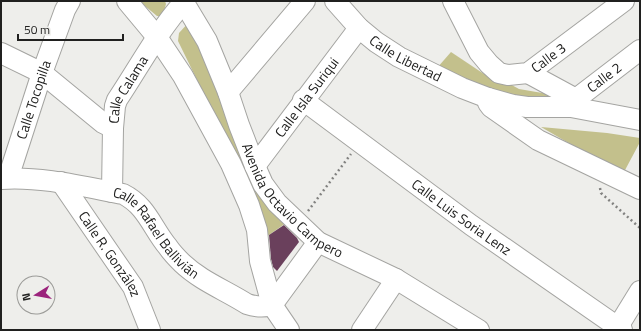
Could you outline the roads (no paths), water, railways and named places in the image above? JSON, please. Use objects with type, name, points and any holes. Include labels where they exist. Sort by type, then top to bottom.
[{"type":"street","name":"Calle Tocopilla","points":[[6,178],[11,169],[42,73],[65,10],[70,1]]},
{"type":"street","points":[[127,1],[157,37],[184,76],[231,164],[250,205],[258,230],[260,261],[272,305],[289,330]]},
{"type":"street","name":"Calle Calama","points":[[112,192],[113,128],[117,100],[157,37],[183,1]]},
{"type":"street","name":"Avenida Octavio Campero","points":[[183,1],[207,41],[228,92],[255,166],[263,184],[277,203],[318,242],[396,279],[479,330]]},
{"type":"street","points":[[228,92],[305,1]]},
{"type":"street","name":"Calle Libertad","points":[[335,1],[358,28],[399,57],[462,88],[488,98]]},
{"type":"street","name":"Calle 3","points":[[460,4],[479,52],[488,64],[499,73],[508,75],[528,73],[624,1]]},
{"type":"street","name":"Calle Isla Suriqui","points":[[255,166],[358,28]]},
{"type":"street","name":"Calle 2","points":[[573,103],[640,50]]},
{"type":"street","points":[[1,53],[42,73],[103,123],[113,128]]},
{"type":"street","points":[[528,73],[573,103],[597,112],[640,120]]},
{"type":"street","points":[[573,103],[527,108],[488,98],[488,103],[492,107],[538,140],[640,189]]},
{"type":"street","name":"Calle Luis Soria Lenz","points":[[303,100],[471,225],[619,329]]},
{"type":"street","points":[[597,112],[597,118],[601,121],[640,133]]},
{"type":"street","name":"Calle Rafael Ballivián","points":[[6,178],[61,182],[124,194],[132,198],[137,203],[155,227],[167,247],[183,264],[200,277],[246,304],[254,307],[272,305]]},
{"type":"street","name":"Calle R. González","points":[[61,182],[133,286],[150,330]]},
{"type":"street","points":[[272,305],[318,242]]},
{"type":"street","points":[[362,330],[396,279]]},
{"type":"street","points":[[619,329],[640,291]]}]
